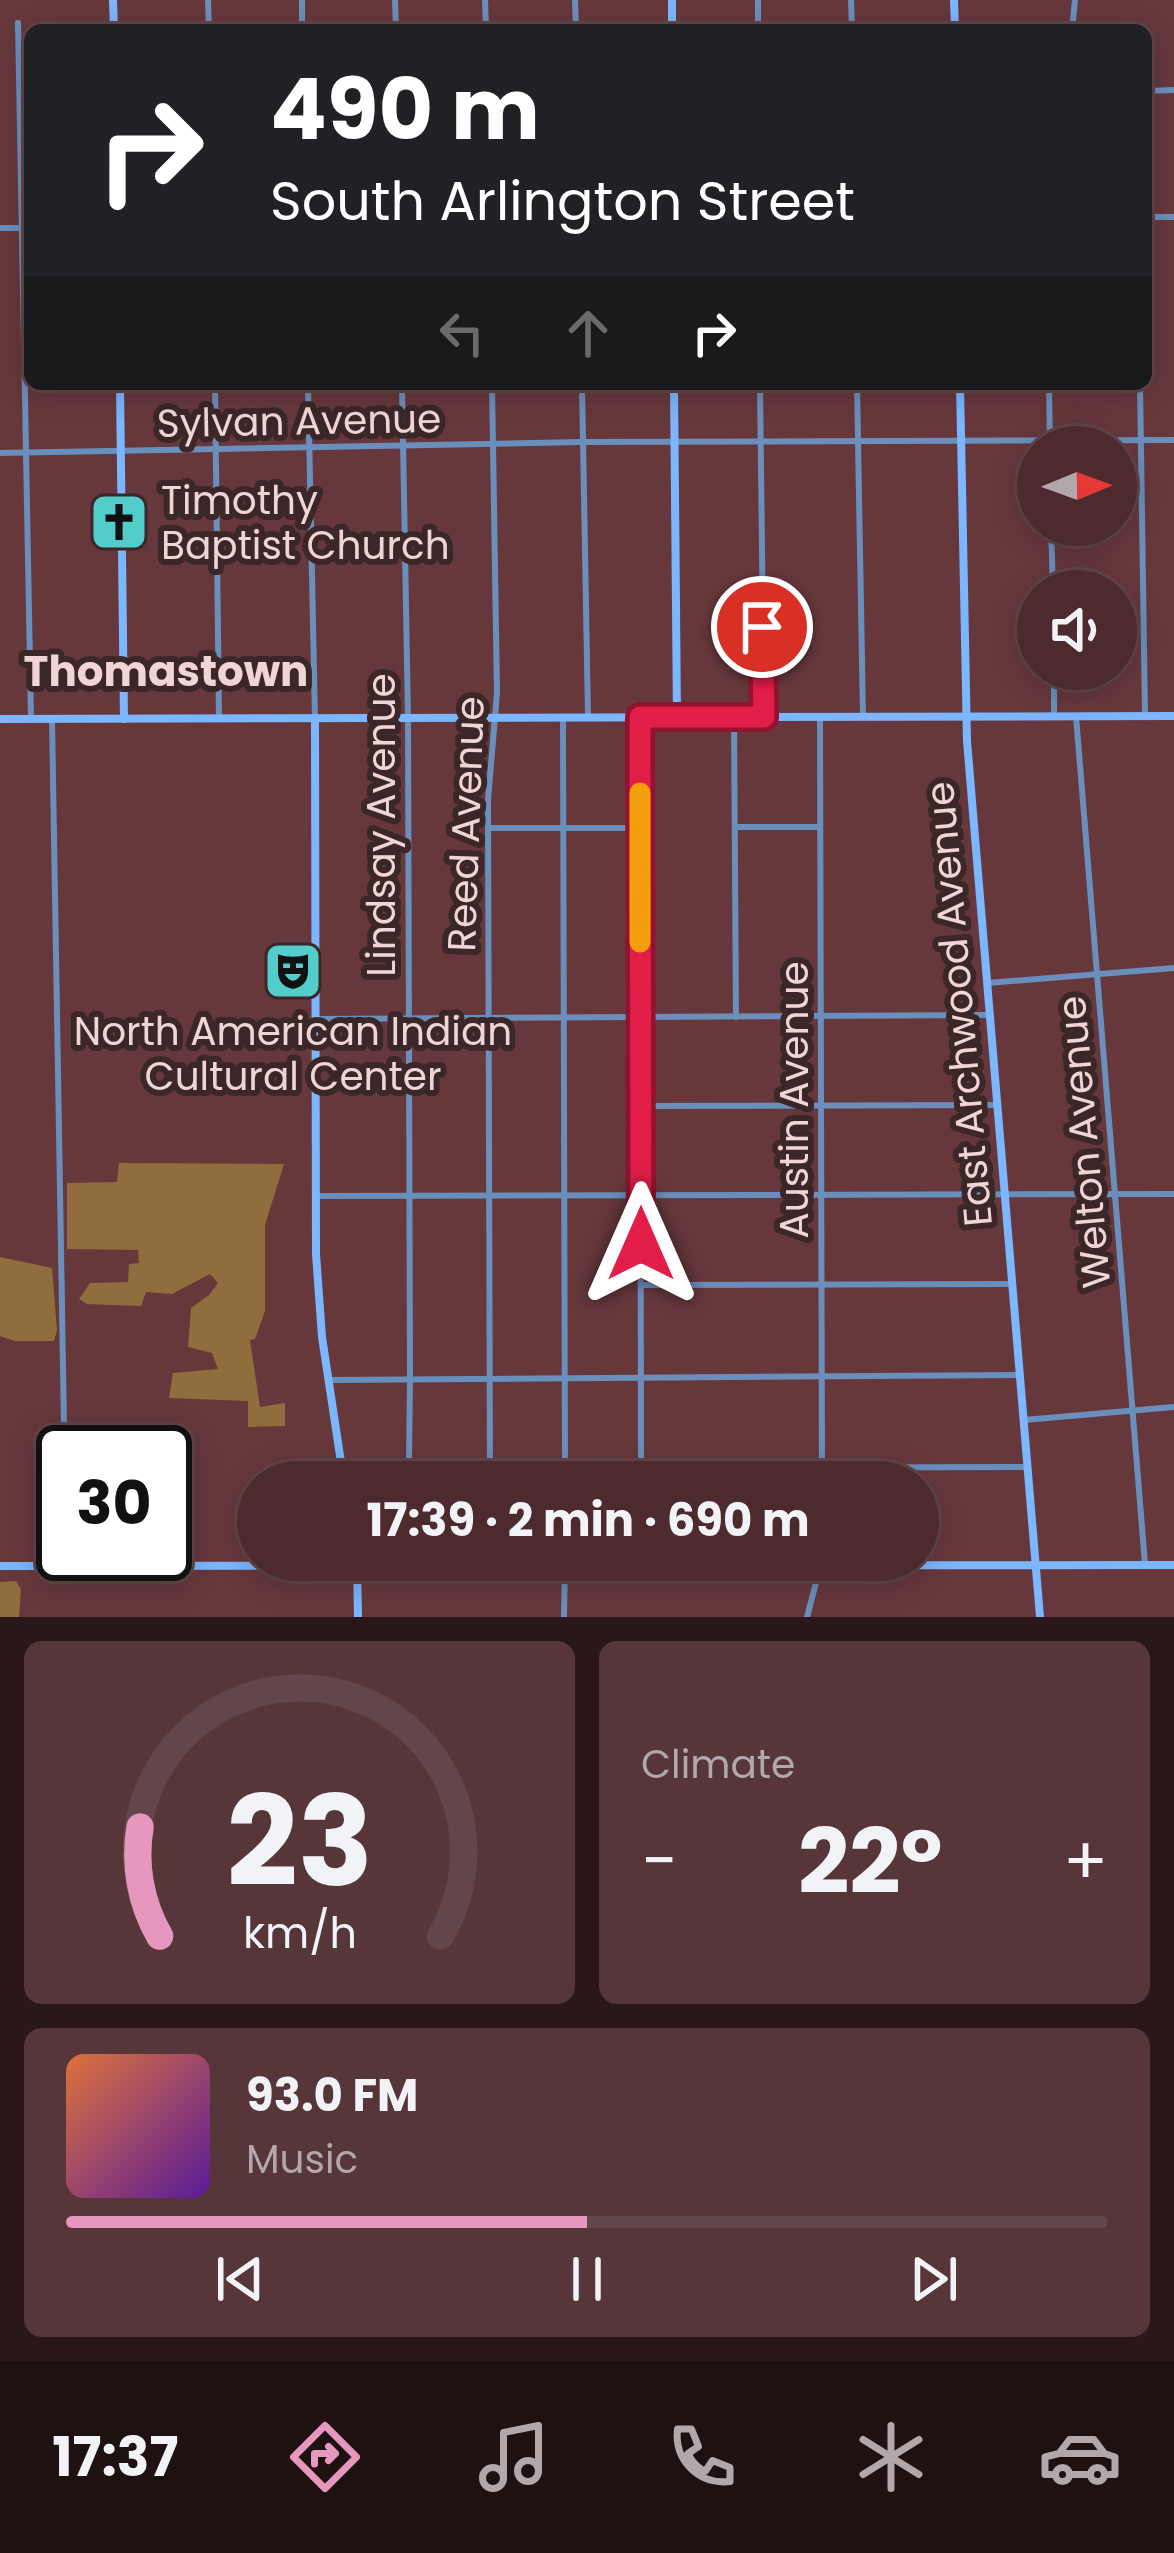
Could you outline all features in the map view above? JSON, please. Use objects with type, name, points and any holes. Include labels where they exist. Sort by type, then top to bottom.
[{"type":"main road","points":[[120,390],[124,719]]},
{"type":"main road","points":[[674,390],[677,717]]},
{"type":"main road","name":"East Archwood Avenue","points":[[960,390],[966,717],[1040,1617]]},
{"type":"main road","points":[[0,719],[1174,718]]},
{"type":"main road","points":[[315,719],[318,1293],[341,1461]]},
{"type":"main road","points":[[0,1566],[237,1563]]},
{"type":"main road","points":[[939,1564],[1174,1565]]},
{"type":"main road","points":[[358,1581],[358,1617]]},
{"type":"street","points":[[18,23],[24,177]]},
{"type":"street","points":[[26,390],[31,719]]},
{"type":"street","points":[[215,390],[219,717]]},
{"type":"street","points":[[308,390],[315,719]]},
{"type":"street","name":"Lindsay Avenue","points":[[402,390],[408,718],[409,1461]]},
{"type":"street","name":"Reed Avenue","points":[[490,1461],[489,772],[497,718],[492,390]]},
{"type":"street","points":[[582,390],[588,717]]},
{"type":"street","points":[[760,390],[764,717]]},
{"type":"street","points":[[857,390],[863,716]]},
{"type":"street","points":[[1049,390],[1050,426]]},
{"type":"street","points":[[1140,390],[1145,716]]},
{"type":"street","name":"Sylvan Avenue","points":[[1137,441],[1174,440]]},
{"type":"street","name":"Sylvan Avenue","points":[[0,453],[583,442],[1017,443]]},
{"type":"street","points":[[1054,690],[1054,716]]},
{"type":"street","name":"Welton Avenue","points":[[1076,716],[1145,1564]]},
{"type":"street","points":[[563,717],[565,1461]]},
{"type":"street","points":[[640,717],[641,1461]]},
{"type":"street","points":[[734,717],[736,1018]]},
{"type":"street","name":"Austin Avenue","points":[[820,717],[822,1461]]},
{"type":"street","points":[[52,719],[64,1425]]},
{"type":"street","points":[[735,827],[820,827]]},
{"type":"street","points":[[489,828],[640,828]]},
{"type":"street","points":[[987,983],[1174,968]]},
{"type":"street","points":[[317,1018],[989,1016]]},
{"type":"street","points":[[640,1106],[997,1105]]},
{"type":"street","points":[[316,1196],[1174,1194]]},
{"type":"street","points":[[641,1285],[1012,1284]]},
{"type":"street","points":[[328,1380],[1019,1375]]},
{"type":"street","points":[[1024,1420],[1174,1407]]},
{"type":"street","points":[[939,1467],[1028,1467]]},
{"type":"street","points":[[564,1617],[565,1581]]},
{"type":"street","points":[[807,1617],[817,1581]]},
{"type":"shaded area","points":[[119,1163],[284,1164],[265,1225],[265,1311],[255,1339],[250,1340],[260,1407],[285,1403],[285,1426],[248,1427],[248,1401],[169,1398],[173,1373],[218,1369],[212,1353],[188,1347],[191,1308],[218,1283],[210,1274],[172,1294],[146,1292],[141,1306],[87,1304],[79,1299],[90,1283],[128,1282],[129,1264],[139,1263],[138,1250],[67,1249],[67,1183],[117,1182]]},
{"type":"shaded area","points":[[0,1257],[52,1268],[54,1341],[0,1336]]},
{"type":"shaded area","points":[[16,1581],[21,1589],[19,1617],[0,1617],[0,1582]]},
{"type":"slow traffic","points":[[640,793],[640,942]]},
{"type":"place","name":"Timothy Baptist Church","points":[[119,522]]},
{"type":"place","name":"North American Indian Cultural Center","points":[[293,971]]},
{"type":"district","name":"Thomastown","points":[[166,671]]},
{"type":"route","points":[[641,1244],[640,717],[764,717],[762,627]]}]
